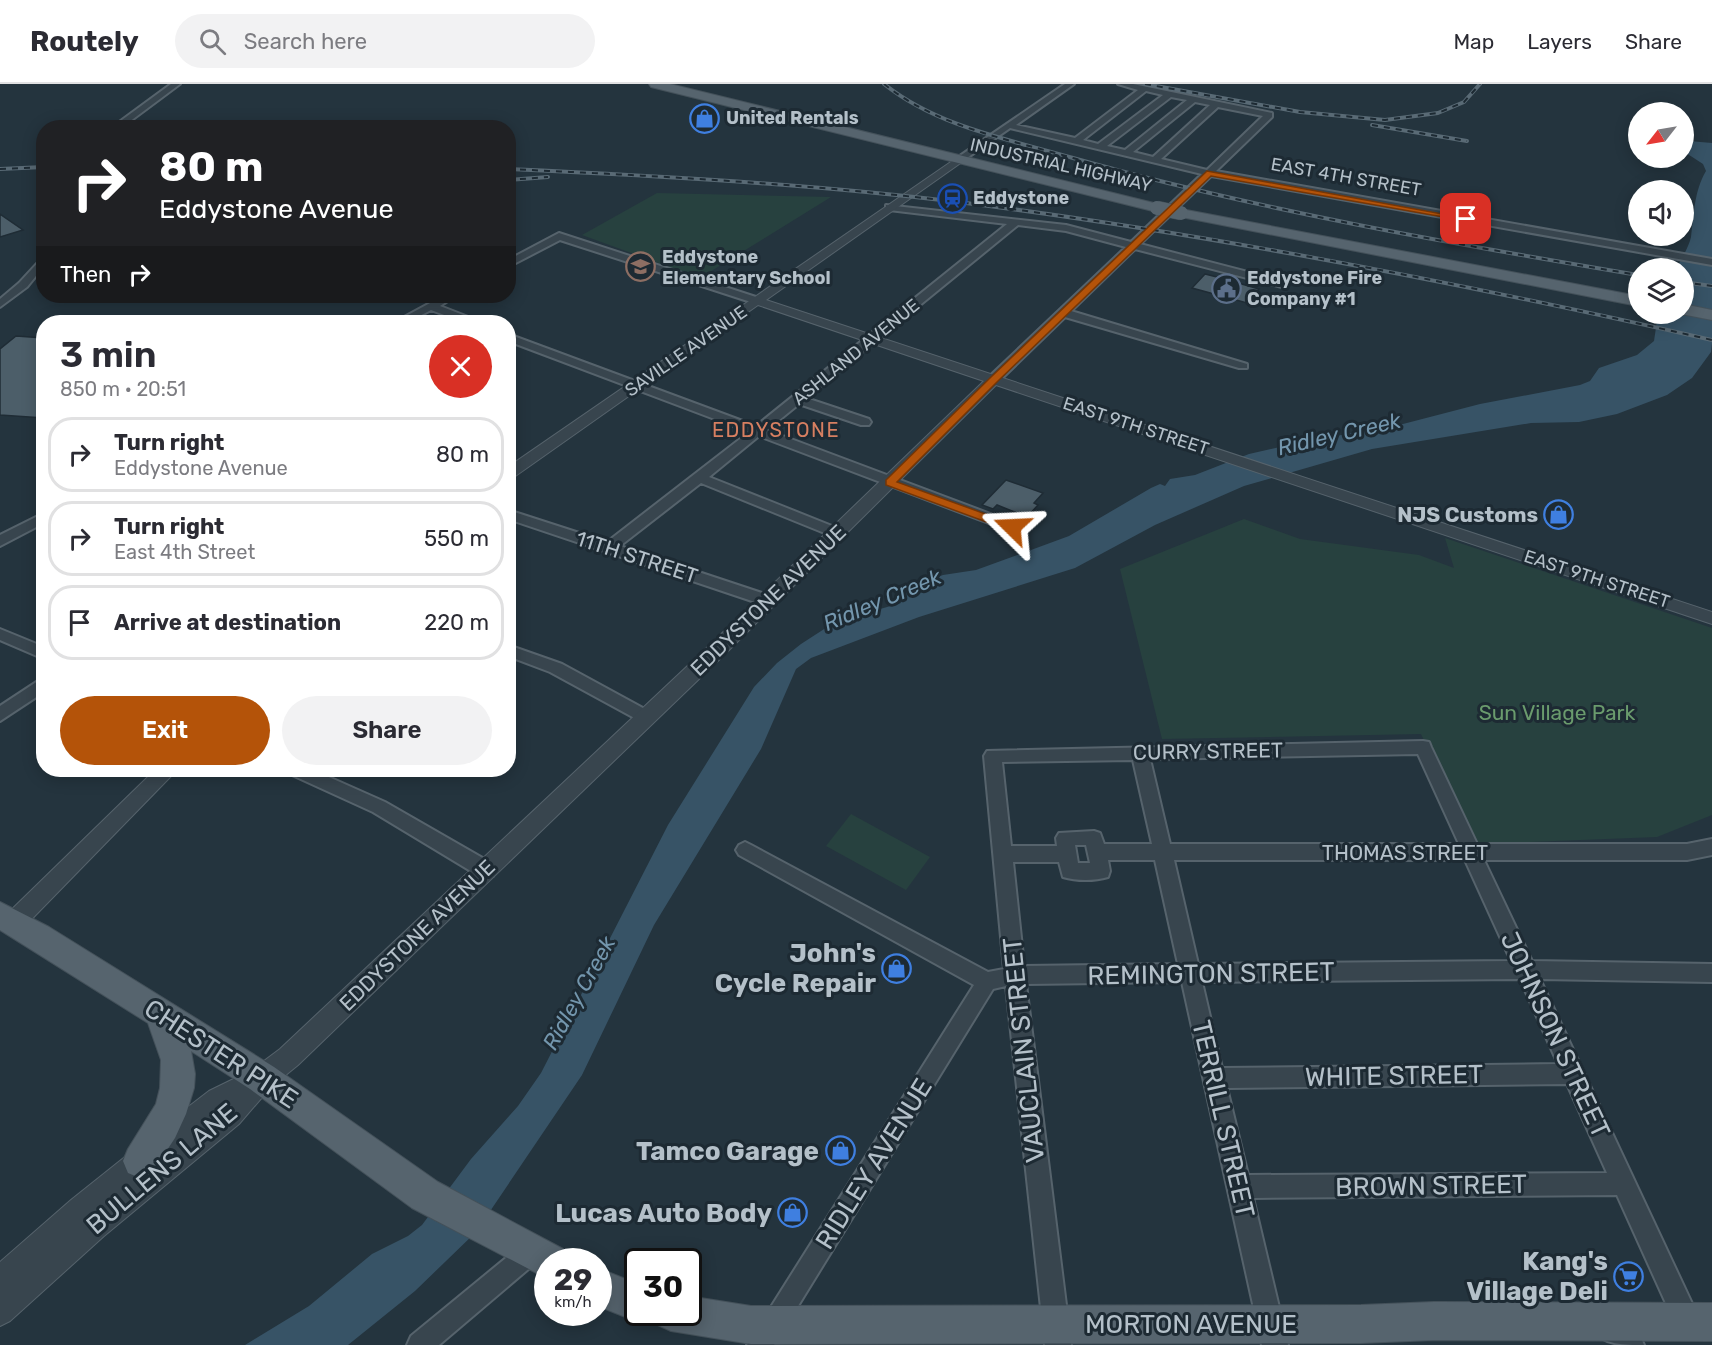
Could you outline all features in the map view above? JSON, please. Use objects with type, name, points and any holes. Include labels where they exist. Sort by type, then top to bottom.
[{"type":"main road","name":"INDUSTRIAL HIGHWAY","points":[[655,84],[1157,208],[1628,299]]},
{"type":"main road","points":[[1694,311],[1712,315]]},
{"type":"main road","name":"CHESTER PIKE","points":[[7,919],[262,1078],[436,1201],[534,1254]]},
{"type":"main road","points":[[140,1161],[166,1122],[178,1083],[177,1059],[159,1012]]},
{"type":"main road","name":"MORTON AVENUE","points":[[702,1318],[735,1324],[766,1335],[1272,1334],[1434,1321],[1700,1322]]},
{"type":"street","points":[[126,120],[176,84]]},
{"type":"street","name":"SAVILLE AVENUE","points":[[516,469],[637,386],[889,207],[1070,84]]},
{"type":"street","points":[[1122,84],[1216,104]]},
{"type":"street","points":[[1077,141],[1144,89]]},
{"type":"street","points":[[1100,147],[1169,94]]},
{"type":"street","points":[[1127,153],[1193,99]]},
{"type":"street","points":[[1155,160],[1216,104]]},
{"type":"street","name":"EDDYSTONE AVENUE","points":[[262,1078],[296,1051],[646,717],[1269,115],[1216,104]]},
{"type":"street","name":"EAST 4TH STREET","points":[[1011,126],[1210,173],[1712,262]]},
{"type":"street","points":[[889,207],[1066,228],[1282,284]]},
{"type":"street","name":"ASHLAND AVENUE","points":[[608,548],[700,478],[1017,221]]},
{"type":"street","name":"EAST 9TH STREET","points":[[516,260],[559,236],[1712,618]]},
{"type":"street","points":[[0,304],[23,285],[36,269]]},
{"type":"street","points":[[413,315],[436,303]]},
{"type":"street","points":[[430,306],[451,315]]},
{"type":"street","points":[[1065,313],[1243,366]]},
{"type":"street","points":[[516,340],[890,483],[1012,527]]},
{"type":"street","points":[[516,349],[526,343]]},
{"type":"street","points":[[798,399],[865,422]]},
{"type":"street","points":[[700,478],[837,533]]},
{"type":"street","name":"11TH STREET","points":[[516,517],[766,600]]},
{"type":"street","points":[[0,541],[36,521]]},
{"type":"street","points":[[0,634],[36,650]]},
{"type":"street","points":[[516,653],[556,668],[646,717]]},
{"type":"street","points":[[0,715],[36,689]]},
{"type":"street","name":"CURRY STREET","points":[[993,756],[1423,747]]},
{"type":"street","name":"JOHNSON STREET","points":[[1423,747],[1624,1184],[1700,1322]]},
{"type":"street","name":"TERRILL STREET","points":[[1140,753],[1272,1334]]},
{"type":"street","name":"VAUCLAIN STREET","points":[[993,756],[1015,975],[1057,1335]]},
{"type":"street","points":[[7,919],[159,777]]},
{"type":"street","points":[[313,777],[379,807],[486,870]]},
{"type":"street","name":"THOMAS STREET","points":[[1004,854],[1067,854],[1070,871],[1101,871],[1098,852],[1687,852],[1712,847]]},
{"type":"street","points":[[745,850],[987,982]]},
{"type":"street","name":"REMINGTON STREET","points":[[987,982],[1015,975],[1526,970],[1712,973]]},
{"type":"street","name":"RIDLEY AVENUE","points":[[766,1335],[987,982]]},
{"type":"street","name":"WHITE STREET","points":[[1214,1078],[1574,1074]]},
{"type":"street","name":"BULLENS LANE","points":[[0,1281],[140,1161],[218,1100],[262,1078]]},
{"type":"street","name":"BULLENS LANE","points":[[0,1311],[94,1226],[230,1116],[262,1078]]},
{"type":"street","name":"BROWN STREET","points":[[1239,1187],[1624,1184]]},
{"type":"street","points":[[420,1345],[534,1261]]},
{"type":"street","points":[[1593,1322],[1630,1345]]},
{"type":"green space","points":[[657,193],[831,197],[700,278],[582,235]]},
{"type":"green space","name":"Sun Village Park","points":[[1244,519],[1300,539],[1419,555],[1454,568],[1445,538],[1712,628],[1712,815],[1657,837],[1476,844],[1421,734],[1162,739],[1120,569]]},
{"type":"green space","points":[[851,814],[930,857],[906,890],[826,846]]},
{"type":"water","points":[[1694,141],[1712,143],[1711,352],[1692,378],[1667,395],[1617,414],[1579,422],[1531,423],[1372,449],[1244,486],[1155,525],[1075,568],[919,617],[811,658],[796,669],[761,749],[654,925],[582,1075],[476,1232],[415,1291],[348,1345],[245,1345],[309,1306],[372,1254],[408,1236],[422,1225],[471,1159],[518,1106],[541,1073],[668,825],[754,687],[777,663],[835,622],[901,603],[897,593],[943,575],[976,570],[1069,536],[1151,488],[1160,484],[1165,486],[1170,479],[1195,475],[1249,454],[1403,424],[1480,404],[1580,385],[1590,381],[1599,368],[1637,355],[1654,341],[1657,324],[1694,324],[1694,258],[1682,258],[1688,246],[1694,246],[1694,215],[1697,195],[1706,171],[1703,164],[1694,158]]},
{"type":"building","points":[[0,214],[23,230],[0,237]]},
{"type":"building","name":"Eddystone Fire Company #1","points":[[1205,274],[1259,289],[1247,303],[1192,288]]},
{"type":"building","points":[[16,336],[36,337],[36,417],[0,415],[0,349]]},
{"type":"building","points":[[1006,480],[1043,493],[1034,503],[1038,505],[1027,517],[997,505],[993,509],[982,505]]},
{"type":"railway","points":[[884,84],[927,111],[974,130],[1143,177],[1354,224],[1628,273]]},
{"type":"railway","points":[[1145,84],[1300,112],[1385,120],[1438,113],[1464,102],[1480,84]]},
{"type":"railway","points":[[1372,125],[1467,141]]},
{"type":"railway","points":[[0,169],[36,167]]},
{"type":"railway","points":[[516,169],[795,186],[909,196],[1060,216],[1340,262],[1527,299],[1712,340]]},
{"type":"railway","points":[[516,179],[548,177]]},
{"type":"railway","points":[[1694,284],[1712,286]]},
{"type":"place","name":"United Rentals","points":[[705,118]]},
{"type":"place","name":"Eddystone","points":[[952,198]]},
{"type":"place","name":"Eddystone Elementary School","points":[[641,267]]},
{"type":"place","name":"Eddystone Fire Company #1","points":[[1226,288]]},
{"type":"place","name":"NJS Customs","points":[[1559,514]]},
{"type":"place","name":"John's Cycle Repair","points":[[897,968]]},
{"type":"place","name":"Tamco Garage","points":[[840,1151]]},
{"type":"place","name":"Lucas Auto Body","points":[[793,1213]]},
{"type":"place","name":"Kang's Village Deli","points":[[1629,1276]]},
{"type":"district","name":"EDDYSTONE","points":[[776,430]]},
{"type":"route","points":[[1012,527],[890,483],[994,379],[1210,173],[1466,219]]},
{"type":"water label","name":"Ridley Creek","points":[[1339,434]]},
{"type":"water label","name":"Ridley Creek","points":[[882,600]]},
{"type":"water label","name":"Ridley Creek","points":[[579,993]]}]
